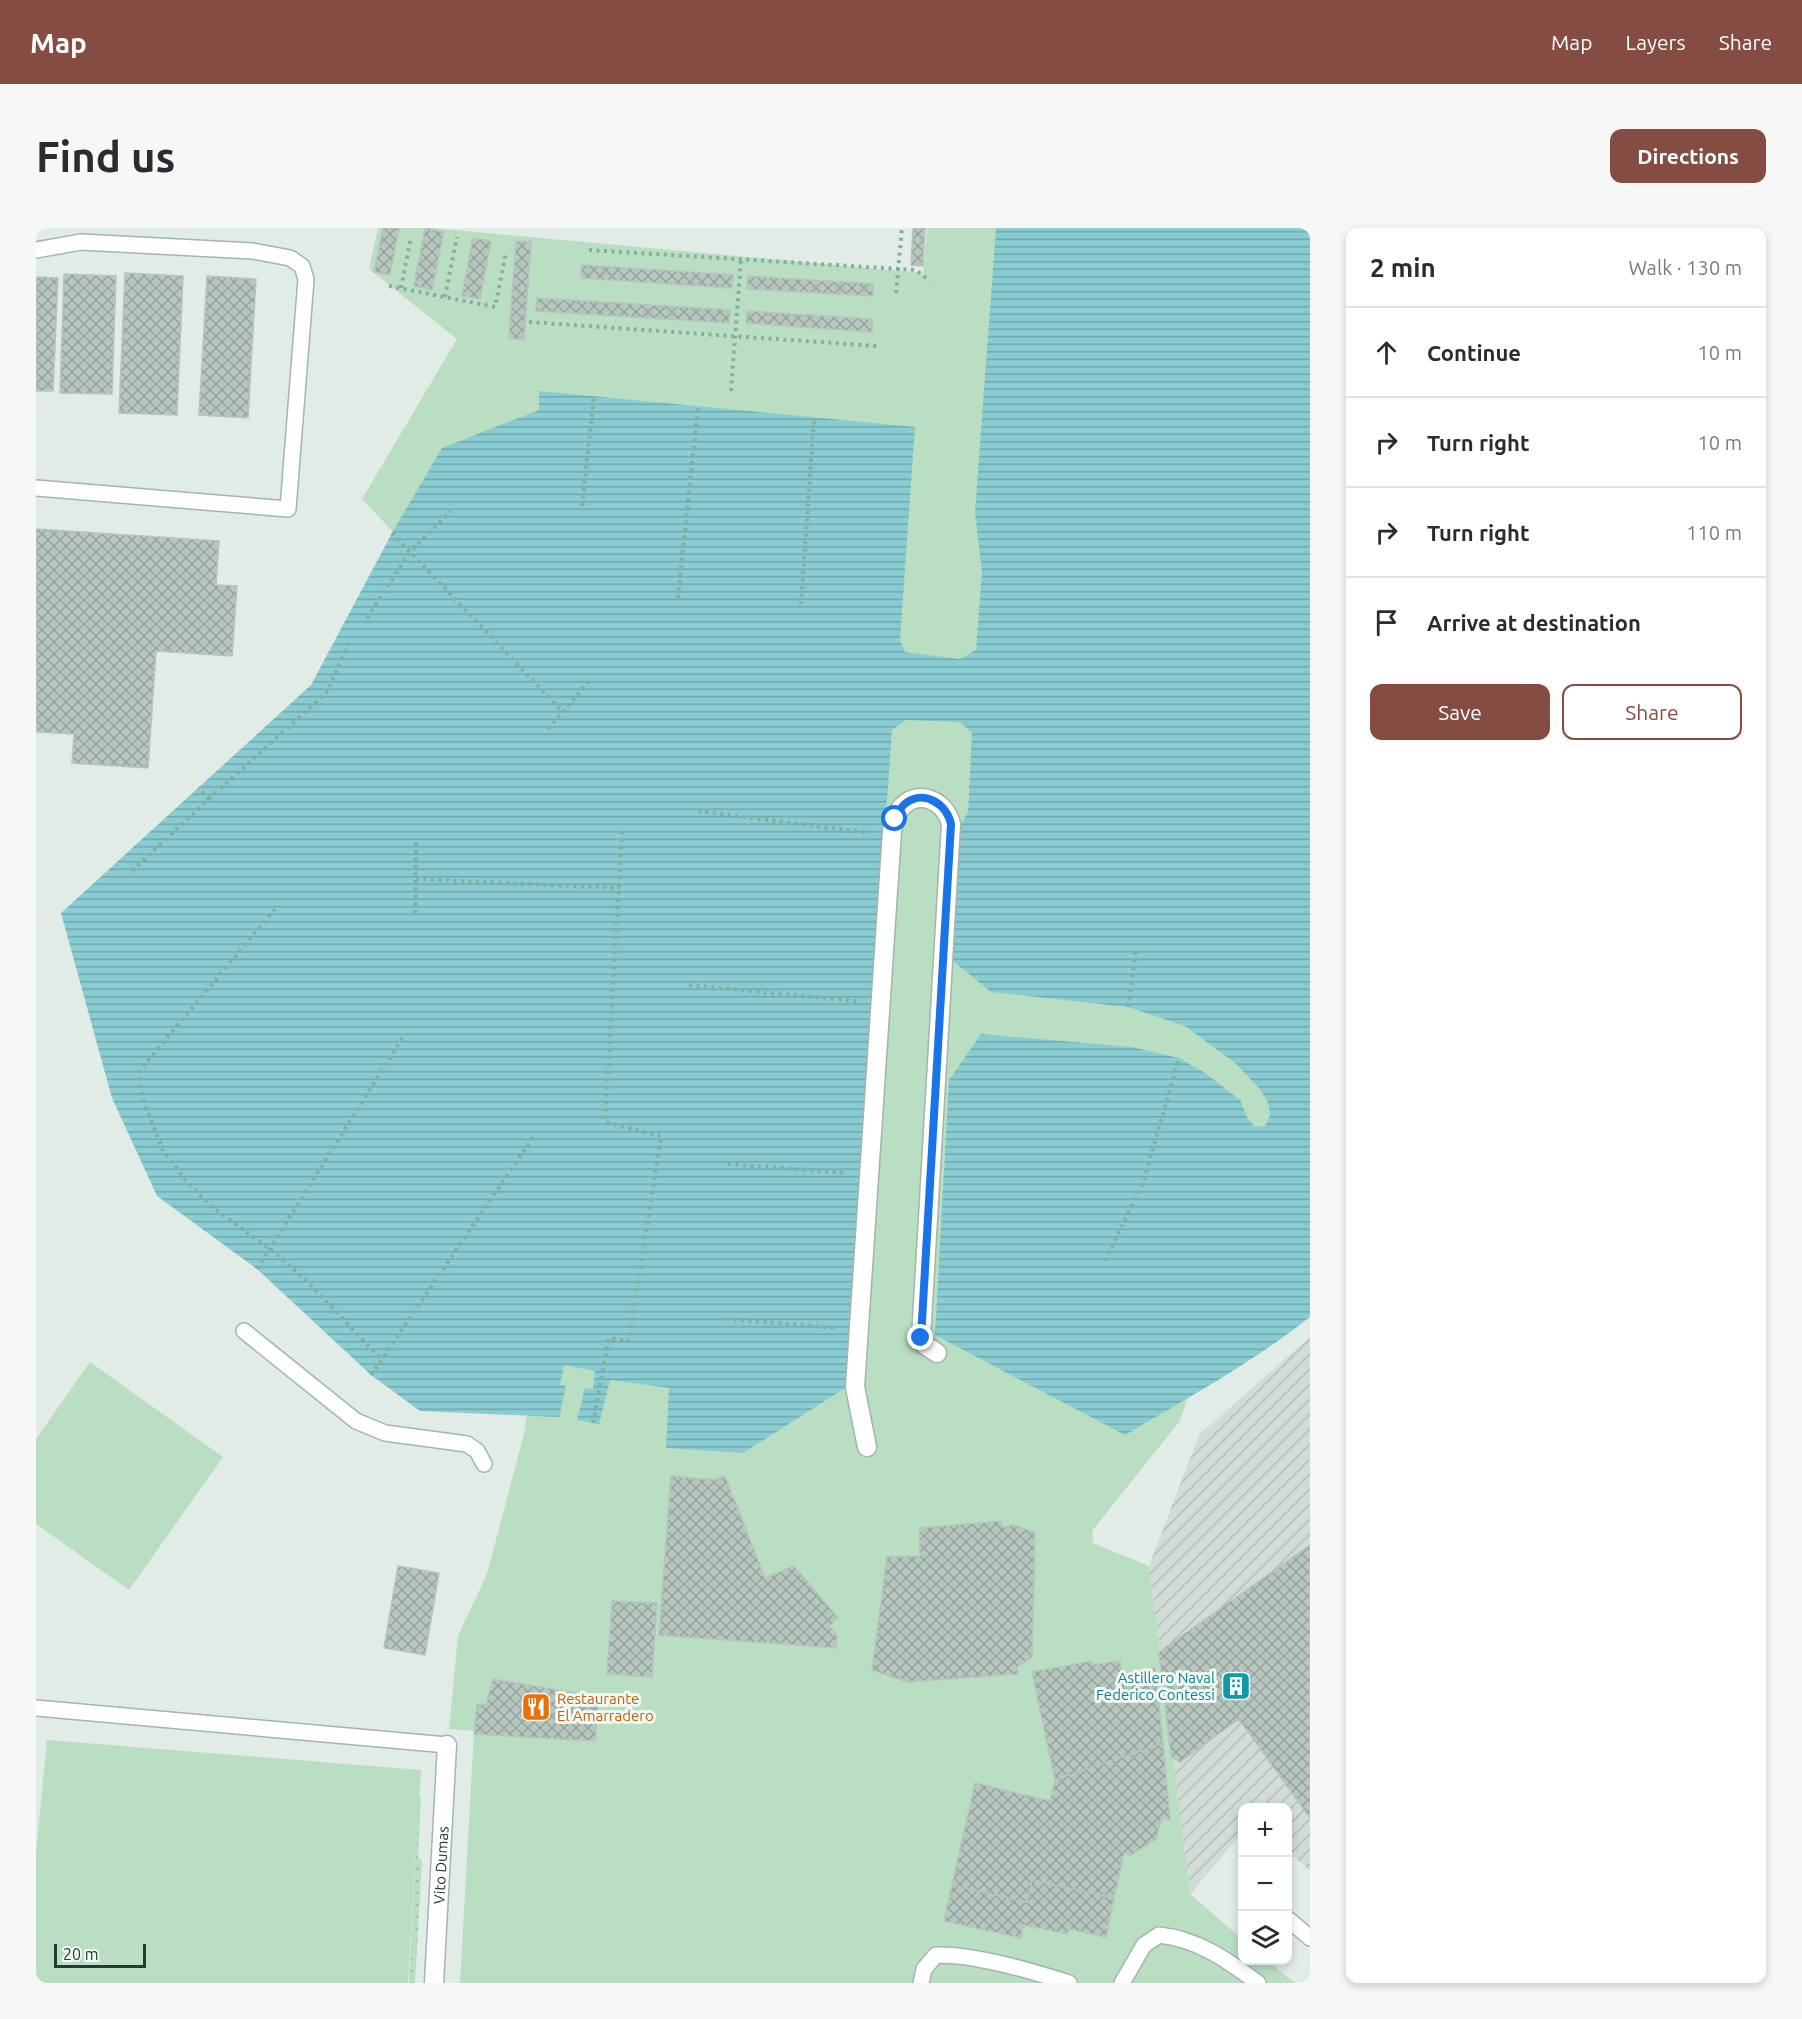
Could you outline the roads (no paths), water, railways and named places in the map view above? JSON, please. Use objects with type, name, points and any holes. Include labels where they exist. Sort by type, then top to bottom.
[{"type":"street","points":[[867,1447],[855,1387],[892,831],[900,810],[907,802],[922,798],[942,805],[949,813],[951,824],[921,1338],[925,1345],[936,1353]]},
{"type":"street","name":"Vito Dumas","points":[[434,1983],[447,1745]]},
{"type":"lane","points":[[36,250],[81,242],[253,251],[290,258],[302,266],[306,279],[288,509],[36,488]]},
{"type":"lane","points":[[244,1331],[356,1421],[386,1432],[467,1444],[477,1451],[484,1464]]},
{"type":"lane","points":[[36,1708],[447,1745]]},
{"type":"lane","points":[[1292,1923],[1310,1938]]},
{"type":"lane","points":[[1122,1983],[1144,1945],[1159,1935],[1178,1937],[1219,1955],[1258,1983]]},
{"type":"lane","points":[[921,1983],[924,1969],[936,1955],[953,1955],[1041,1974],[1069,1983]]},
{"type":"water","points":[[996,228],[1310,228],[1310,1317],[1243,1364],[1125,1435],[935,1335],[949,1080],[981,1034],[1132,1047],[1179,1058],[1205,1073],[1240,1100],[1247,1117],[1255,1127],[1265,1126],[1270,1115],[1268,1102],[1259,1088],[1235,1063],[1185,1026],[1128,1007],[991,992],[953,961],[959,829],[968,812],[972,733],[960,722],[906,720],[892,730],[845,1388],[743,1453],[666,1448],[669,1388],[610,1380],[599,1424],[577,1420],[585,1388],[593,1389],[595,1371],[564,1365],[560,1385],[566,1386],[559,1417],[420,1411],[371,1375],[257,1269],[157,1196],[112,1098],[61,913],[311,685],[392,533],[442,448],[539,410],[539,391],[915,427],[900,640],[905,652],[960,659],[976,650],[982,572],[975,512]]},
{"type":"place","name":"Astillero Naval Federico Contessi","points":[[1236,1686]]},
{"type":"place","name":"Restaurante El Amarradero","points":[[536,1707]]}]
